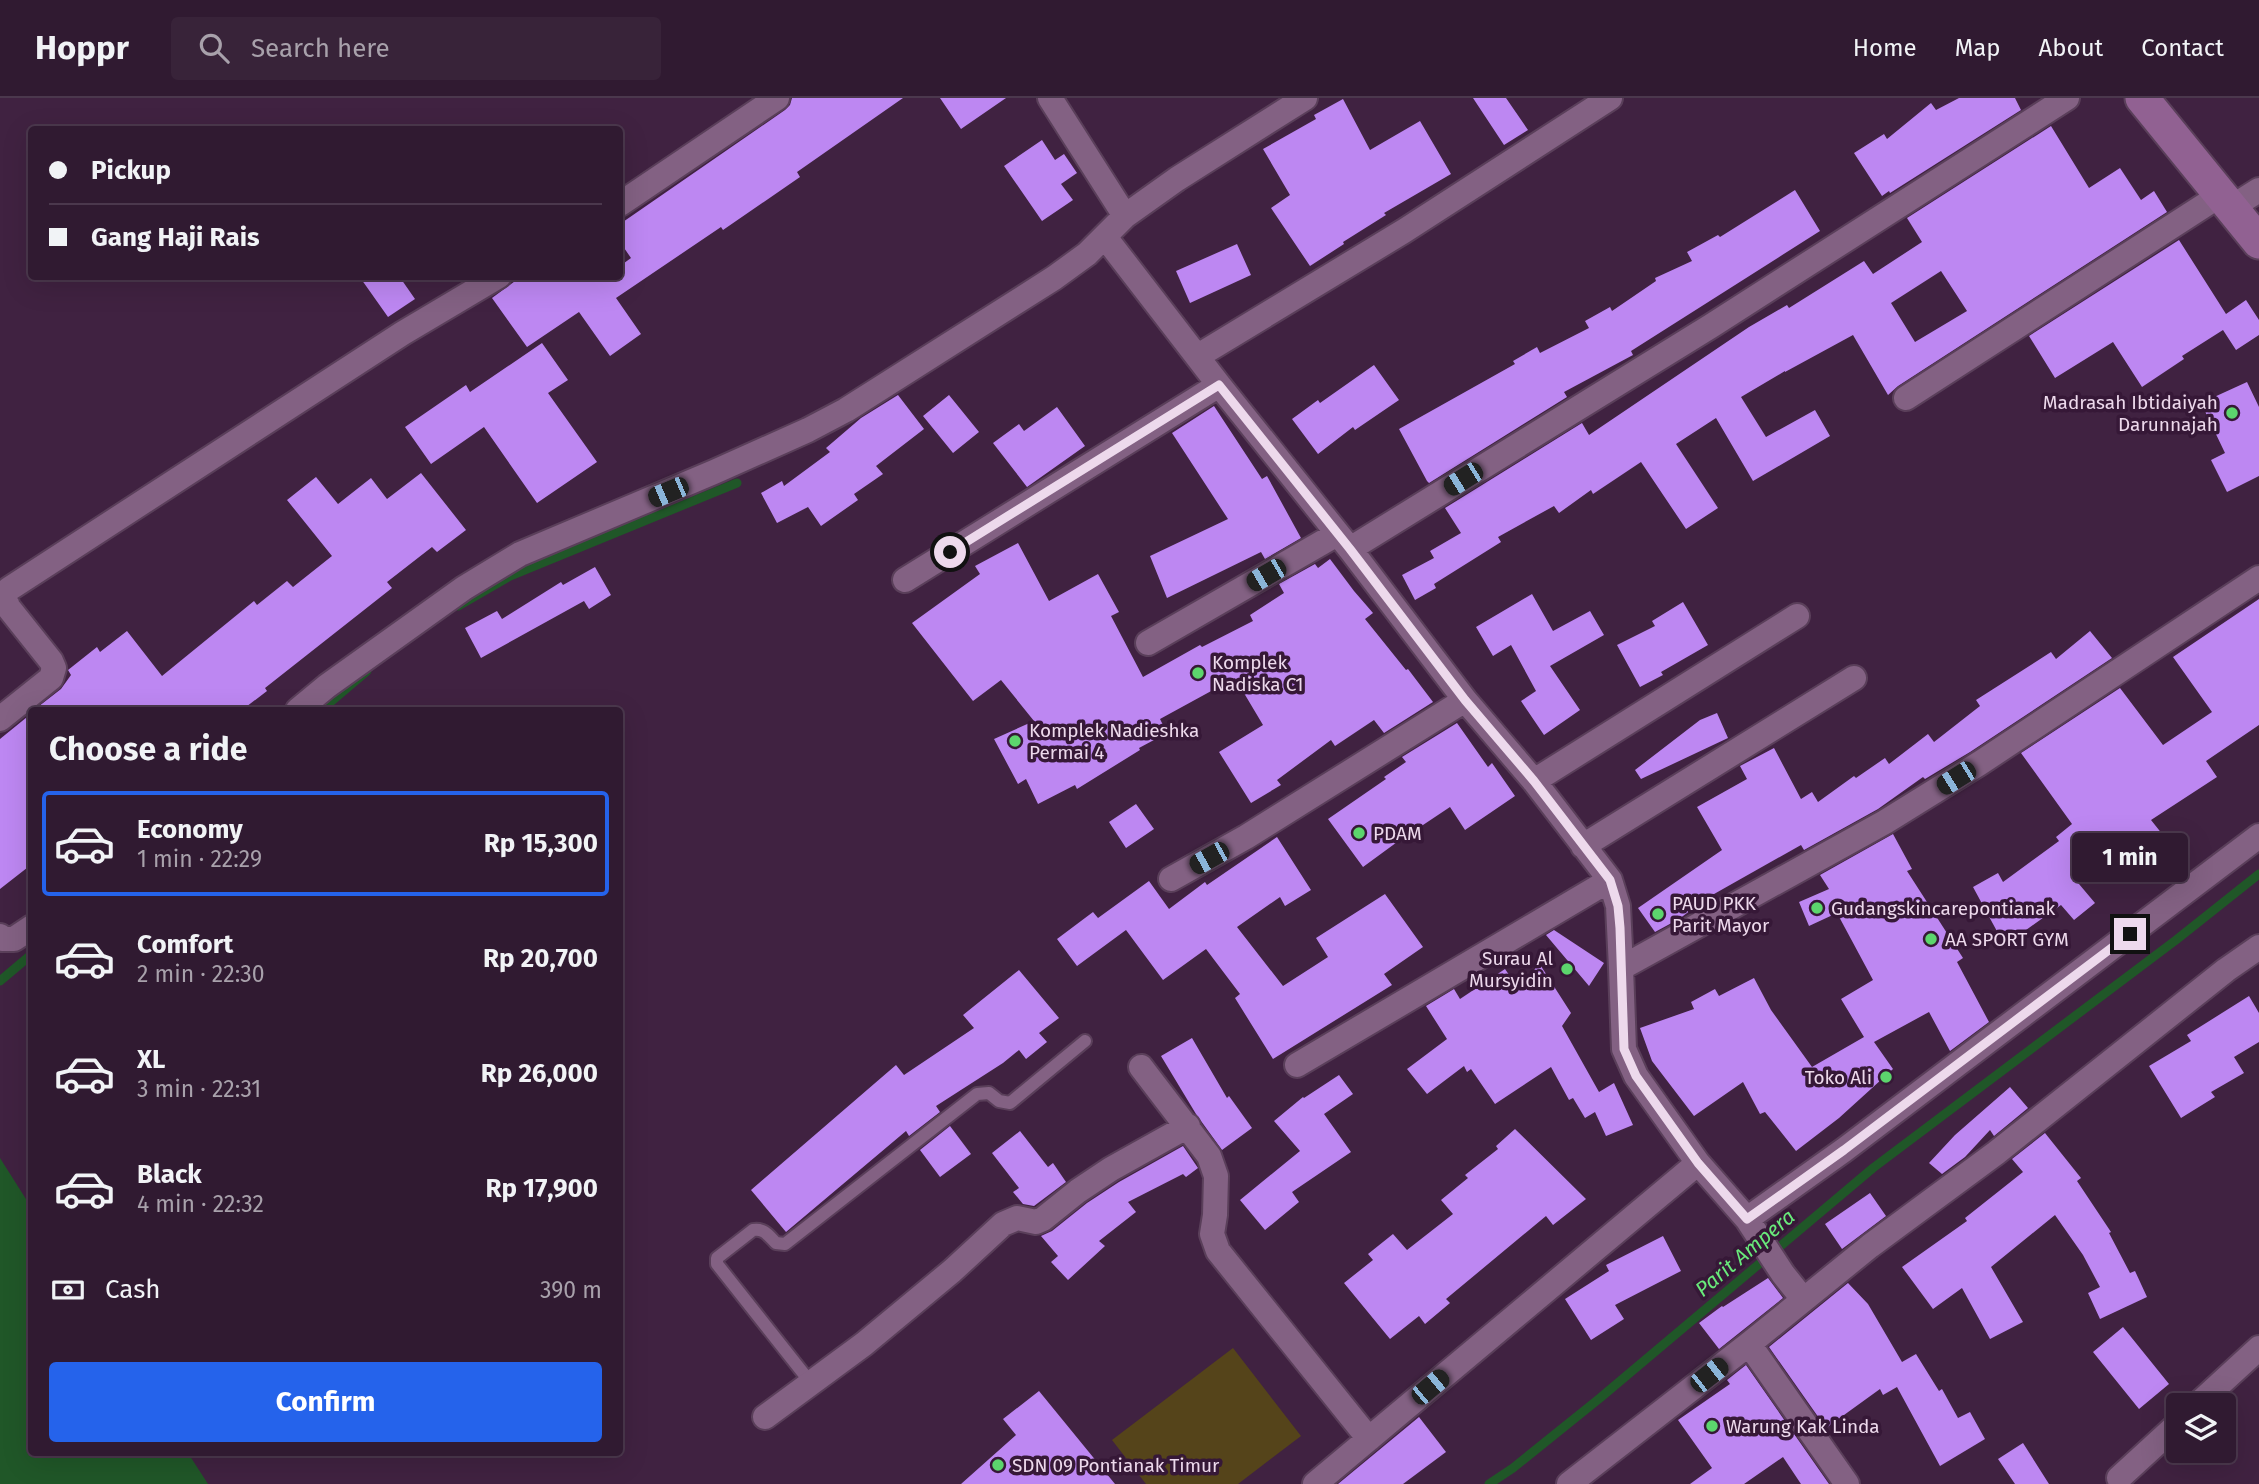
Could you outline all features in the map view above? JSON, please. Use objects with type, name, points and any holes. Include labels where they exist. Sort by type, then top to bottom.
[{"type":"street","points":[[623,202],[777,98]]},
{"type":"street","points":[[1050,98],[1125,216]]},
{"type":"street","points":[[302,707],[464,588],[520,554],[714,472],[846,410],[1054,278],[1105,237],[1125,216],[1177,179],[1305,98]]},
{"type":"street","points":[[1198,356],[1404,231],[1610,98]]},
{"type":"street","points":[[1147,643],[1344,541],[1711,326],[2067,98]]},
{"type":"street","points":[[2142,98],[2238,197],[2259,242]]},
{"type":"street","points":[[1906,398],[2238,197]]},
{"type":"street","points":[[1105,237],[1465,700],[1534,781],[1610,880],[1618,906],[1624,1049],[1636,1076],[1698,1163],[1751,1227],[1803,1299]]},
{"type":"street","points":[[0,719],[51,678],[54,668],[8,607],[5,597],[9,589],[403,333],[492,280]]},
{"type":"street","points":[[905,580],[1219,385]]},
{"type":"street","points":[[1621,968],[1885,822],[1980,763],[2259,578]]},
{"type":"street","points":[[1534,781],[1797,616]]},
{"type":"street","points":[[1583,846],[1854,678]]},
{"type":"street","points":[[1171,879],[1246,837],[1465,700]]},
{"type":"street","points":[[1751,1227],[1844,1150],[2259,836]]},
{"type":"street","points":[[1297,1065],[1610,880]]},
{"type":"street","points":[[0,936],[2,939],[14,939],[28,930]]},
{"type":"street","points":[[1569,1484],[1870,1246],[1996,1153],[2226,970],[2259,947]]},
{"type":"street","points":[[1141,1067],[1209,1156],[1216,1176],[1212,1234],[1218,1251],[1369,1439]]},
{"type":"street","points":[[765,1417],[864,1344],[942,1279],[1003,1223],[1017,1218],[1036,1222],[1043,1219],[1111,1169],[1188,1126]]},
{"type":"street","points":[[1315,1484],[1698,1163]]},
{"type":"street","points":[[1749,1344],[1847,1484]]},
{"type":"street","points":[[2210,1393],[2259,1348]]},
{"type":"street","points":[[2119,1478],[2166,1435]]},
{"type":"lane","points":[[811,1383],[718,1264],[719,1256],[758,1229],[776,1243],[785,1244],[977,1094],[989,1093],[999,1101],[1010,1102],[1085,1041]]},
{"type":"shaded area","points":[[0,1158],[28,1202],[28,1456],[190,1456],[208,1484],[0,1484]]},
{"type":"shaded area","points":[[1233,1348],[1301,1436],[1238,1484],[1146,1484],[1112,1440]]},
{"type":"building","points":[[792,98],[903,98],[797,172],[800,177],[616,298],[641,334],[610,356],[579,312],[527,347],[492,298],[517,280],[623,280],[623,264],[631,258],[623,246],[623,222],[790,105]]},
{"type":"building","points":[[940,98],[1006,98],[961,129]]},
{"type":"building","points":[[1473,98],[1506,98],[1528,130],[1504,145]]},
{"type":"building","points":[[1959,98],[2015,98],[2021,110],[1882,196],[1854,153],[1884,134],[1887,139],[1931,103],[1936,110]]},
{"type":"building","points":[[1343,99],[1370,150],[1420,121],[1451,174],[1384,213],[1386,215],[1310,266],[1271,208],[1290,195],[1263,149],[1316,119],[1314,115]]},
{"type":"building","points":[[2051,126],[2089,188],[2120,168],[2141,200],[2154,191],[2167,212],[1888,395],[1853,335],[1741,397],[1766,437],[1815,410],[1830,436],[1753,481],[1716,418],[1676,444],[1718,508],[1686,529],[1641,462],[1593,494],[1591,490],[1559,513],[1554,506],[1498,537],[1501,542],[1434,584],[1436,588],[1415,600],[1402,575],[1434,558],[1430,551],[1461,533],[1445,508],[1582,423],[1589,435],[1749,327],[1787,305],[1789,308],[1864,261],[1873,274],[1922,242],[1907,218]],"holes":[[[1941,271],[1967,311],[1915,342],[1891,303]]]},
{"type":"building","points":[[1042,140],[1055,160],[1064,154],[1077,173],[1061,184],[1073,200],[1042,221],[1004,166]]},
{"type":"building","points":[[1795,190],[1820,231],[1631,351],[1633,355],[1564,392],[1567,397],[1429,483],[1427,481],[1399,429],[1515,364],[1513,361],[1537,347],[1540,353],[1589,328],[1585,321],[1610,307],[1612,311],[1656,281],[1655,278],[1692,261],[1687,252],[1718,235],[1720,237]]},
{"type":"building","points":[[2179,240],[2226,314],[2246,300],[2259,320],[2259,335],[2236,350],[2223,330],[2182,356],[2184,359],[2142,387],[2113,342],[2055,378],[2029,336]]},
{"type":"building","points":[[1237,244],[1251,275],[1190,303],[1176,271]]},
{"type":"building","points":[[362,280],[402,280],[415,299],[388,317]]},
{"type":"building","points":[[542,343],[568,380],[548,393],[597,462],[537,503],[484,427],[431,464],[405,427],[466,385],[470,392]]},
{"type":"building","points":[[1374,365],[1399,400],[1355,430],[1353,427],[1318,454],[1292,419]]},
{"type":"building","points":[[2247,382],[2259,407],[2259,476],[2227,492],[2211,460],[2225,453],[2201,403]]},
{"type":"building","points":[[898,395],[924,429],[876,466],[883,474],[854,494],[858,500],[821,526],[808,507],[777,523],[761,493],[782,481],[784,486],[830,452],[826,448],[861,418]]},
{"type":"building","points":[[949,395],[979,432],[953,453],[923,416]]},
{"type":"building","points":[[1214,406],[1262,479],[1267,476],[1301,538],[1265,559],[1261,552],[1167,598],[1150,556],[1228,519],[1172,433]]},
{"type":"building","points":[[1057,407],[1085,446],[1027,487],[993,443],[1019,424],[1024,431]]},
{"type":"building","points":[[421,473],[466,530],[437,552],[432,547],[387,582],[392,588],[265,688],[267,691],[246,707],[38,707],[61,689],[71,675],[68,670],[97,647],[100,652],[127,631],[162,676],[254,601],[257,605],[287,581],[293,587],[332,556],[287,500],[316,477],[338,504],[371,478],[387,499]]},
{"type":"building","points":[[1018,543],[1049,601],[1098,574],[1119,612],[1111,616],[1143,677],[1200,645],[1202,647],[1253,621],[1250,615],[1284,593],[1279,584],[1315,564],[1318,568],[1330,559],[1373,613],[1365,619],[1433,702],[1384,733],[1374,720],[1335,746],[1331,740],[1277,780],[1281,785],[1251,803],[1219,752],[1263,725],[1235,678],[1160,719],[1167,733],[1077,789],[1075,785],[1038,804],[1026,779],[1018,784],[994,739],[1034,721],[1001,680],[973,701],[912,623],[980,574],[975,566]]},
{"type":"building","points":[[595,567],[611,595],[589,609],[584,601],[481,658],[465,628],[497,611],[502,619],[561,582],[563,585]]},
{"type":"building","points":[[1532,594],[1553,631],[1590,611],[1604,635],[1550,666],[1580,710],[1544,735],[1521,701],[1536,691],[1511,645],[1493,656],[1476,627]]},
{"type":"building","points":[[2259,599],[2259,725],[2206,761],[2217,777],[2151,820],[2163,835],[2135,856],[2127,845],[2079,884],[2095,903],[2074,920],[2061,905],[2008,943],[2002,933],[1999,935],[1973,887],[1998,873],[2003,882],[2059,841],[2056,837],[2072,824],[2021,753],[2120,688],[2163,745],[2212,712],[2173,657]]},
{"type":"building","points":[[1683,602],[1708,645],[1640,687],[1617,645],[1655,626],[1652,621]]},
{"type":"building","points":[[2090,631],[2112,658],[1970,752],[1925,779],[1923,777],[1878,809],[1804,850],[1801,845],[1707,898],[1679,919],[1655,932],[1638,908],[1722,850],[1697,807],[1747,779],[1740,766],[1774,748],[1801,799],[1812,792],[1818,802],[1885,758],[1889,764],[1928,734],[1934,742],[1980,706],[1976,700],[2051,652],[2056,659]]},
{"type":"building","points":[[1717,713],[1728,738],[1641,779],[1635,770],[1700,720]]},
{"type":"building","points":[[28,716],[28,867],[0,889],[0,739]]},
{"type":"building","points":[[1457,723],[1488,767],[1492,763],[1515,796],[1465,830],[1450,807],[1363,867],[1328,819],[1386,779],[1384,777],[1406,762],[1402,757]]},
{"type":"building","points":[[1136,804],[1154,829],[1126,848],[1109,822]]},
{"type":"building","points":[[1893,834],[1912,869],[1907,871],[1963,958],[1957,962],[1989,1022],[1950,1051],[1929,1012],[1874,1042],[1893,1069],[1839,1118],[1796,1151],[1765,1112],[1760,1114],[1743,1082],[1694,1116],[1652,1061],[1640,1028],[1694,1009],[1691,1002],[1715,989],[1719,996],[1754,978],[1771,1010],[1812,1067],[1864,1037],[1841,999],[1873,980],[1837,913],[1809,926],[1799,902],[1829,889],[1820,875]]},
{"type":"building","points":[[1277,837],[1311,890],[1285,906],[1280,897],[1237,927],[1283,986],[1328,957],[1316,938],[1385,894],[1423,947],[1384,974],[1392,985],[1273,1059],[1235,998],[1240,994],[1206,949],[1163,980],[1126,930],[1077,966],[1057,939],[1093,912],[1098,918],[1149,881],[1169,909],[1205,882],[1207,885]]},
{"type":"building","points":[[1554,930],[1604,963],[1589,986],[1546,935]]},
{"type":"building","points":[[1539,963],[1571,1013],[1562,1026],[1599,1092],[1614,1083],[1633,1125],[1606,1136],[1595,1112],[1585,1118],[1573,1098],[1569,1100],[1551,1067],[1495,1104],[1471,1069],[1467,1072],[1464,1066],[1427,1094],[1407,1069],[1447,1039],[1426,1006],[1454,989],[1460,999],[1505,969],[1520,991]]},
{"type":"building","points":[[1019,970],[1059,1018],[1039,1033],[1047,1042],[1026,1059],[1019,1050],[936,1106],[940,1112],[909,1136],[906,1131],[786,1232],[751,1190],[896,1065],[904,1075],[974,1028],[963,1015]]},
{"type":"building","points":[[2249,996],[2259,1013],[2259,1042],[2234,1057],[2244,1073],[2211,1092],[2215,1097],[2181,1118],[2149,1066],[2191,1041],[2187,1035]]},
{"type":"building","points":[[1192,1038],[1227,1098],[1229,1096],[1252,1128],[1222,1150],[1196,1114],[1161,1056]]},
{"type":"building","points":[[1339,1075],[1353,1094],[1324,1114],[1351,1152],[1292,1192],[1299,1202],[1265,1230],[1240,1200],[1300,1151],[1274,1121],[1303,1097]]},
{"type":"building","points":[[2010,1087],[2028,1108],[1994,1136],[1990,1130],[1965,1157],[1942,1174],[1929,1163],[1955,1135]]},
{"type":"building","points":[[950,1126],[971,1154],[940,1177],[920,1150]]},
{"type":"building","points":[[1515,1129],[1586,1199],[1553,1225],[1546,1216],[1446,1299],[1450,1303],[1425,1324],[1419,1316],[1390,1339],[1344,1283],[1373,1260],[1368,1254],[1393,1234],[1407,1250],[1453,1214],[1441,1200],[1468,1178],[1465,1175],[1498,1149],[1496,1146]]},
{"type":"building","points":[[1020,1131],[1048,1167],[1053,1163],[1066,1182],[1034,1206],[1023,1204],[1013,1192],[1019,1188],[992,1153]]},
{"type":"building","points":[[2045,1133],[2081,1178],[2077,1181],[2111,1232],[2109,1233],[2130,1273],[2135,1271],[2147,1297],[2100,1319],[2088,1293],[2100,1287],[2083,1255],[2055,1215],[1991,1267],[2023,1322],[1990,1339],[1962,1288],[1933,1309],[1902,1267],[1967,1221],[1965,1218],[2023,1172],[2012,1159]]},
{"type":"building","points":[[1183,1146],[1198,1168],[1186,1177],[1183,1174],[1128,1202],[1136,1212],[1099,1241],[1105,1246],[1068,1280],[1051,1262],[1058,1256],[1041,1236],[1052,1231],[1119,1182]]},
{"type":"building","points":[[1870,1193],[1886,1216],[1842,1249],[1825,1224]]},
{"type":"building","points":[[1663,1236],[1681,1271],[1615,1305],[1624,1319],[1591,1340],[1565,1299],[1609,1271],[1606,1265]]},
{"type":"building","points":[[1768,1278],[1783,1298],[1719,1349],[1699,1323]]},
{"type":"building","points":[[1848,1283],[1868,1304],[1902,1362],[1916,1354],[1939,1391],[1942,1389],[1958,1418],[1970,1412],[1985,1439],[1940,1466],[1897,1387],[1883,1395],[1880,1389],[1826,1428],[1769,1347]]},
{"type":"building","points":[[2123,1327],[2169,1384],[2139,1409],[2093,1352]]},
{"type":"building","points":[[1746,1365],[1829,1484],[1801,1484],[1783,1457],[1744,1484],[1690,1484],[1712,1468],[1678,1420],[1730,1384],[1727,1380]]},
{"type":"building","points":[[1039,1391],[1115,1484],[961,1484],[1016,1435],[1003,1419]]},
{"type":"building","points":[[1419,1417],[1446,1452],[1403,1484],[1338,1484]]},
{"type":"building","points":[[2023,1443],[2049,1484],[2015,1484],[1998,1459]]},
{"type":"waterway","points":[[458,606],[510,576],[737,483]]},
{"type":"waterway","points":[[325,707],[367,671]]},
{"type":"waterway","name":"Parit Ampera","points":[[1489,1484],[1600,1398],[1873,1168],[2176,940],[2259,874]]},
{"type":"waterway","points":[[0,981],[28,957]]},
{"type":"place","name":"Madrasah Ibtidaiyah Darunnajah","points":[[2232,413]]},
{"type":"place","name":"Komplek Nadiska C1","points":[[1198,673]]},
{"type":"place","name":"Komplek Nadieshka Permai 4","points":[[1015,741]]},
{"type":"place","name":"PDAM","points":[[1359,833]]},
{"type":"place","name":"Gudangskincarepontianak","points":[[1817,908]]},
{"type":"place","name":"PAUD PKK Parit Mayor","points":[[1658,914]]},
{"type":"place","name":"AA SPORT GYM","points":[[1931,939]]},
{"type":"place","name":"Surau Al Mursyidin","points":[[1567,969]]},
{"type":"place","name":"Toko Ali","points":[[1886,1077]]},
{"type":"place","name":"Warung Kak Linda","points":[[1712,1426]]},
{"type":"place","name":"SDN 09 Pontianak Timur","points":[[998,1465]]},
{"type":"route","points":[[950,552],[1219,385],[1350,549],[1465,700],[1534,781],[1610,880],[1618,906],[1620,928],[1624,1049],[1636,1076],[1698,1163],[1747,1219],[1844,1150],[2130,934]]}]
